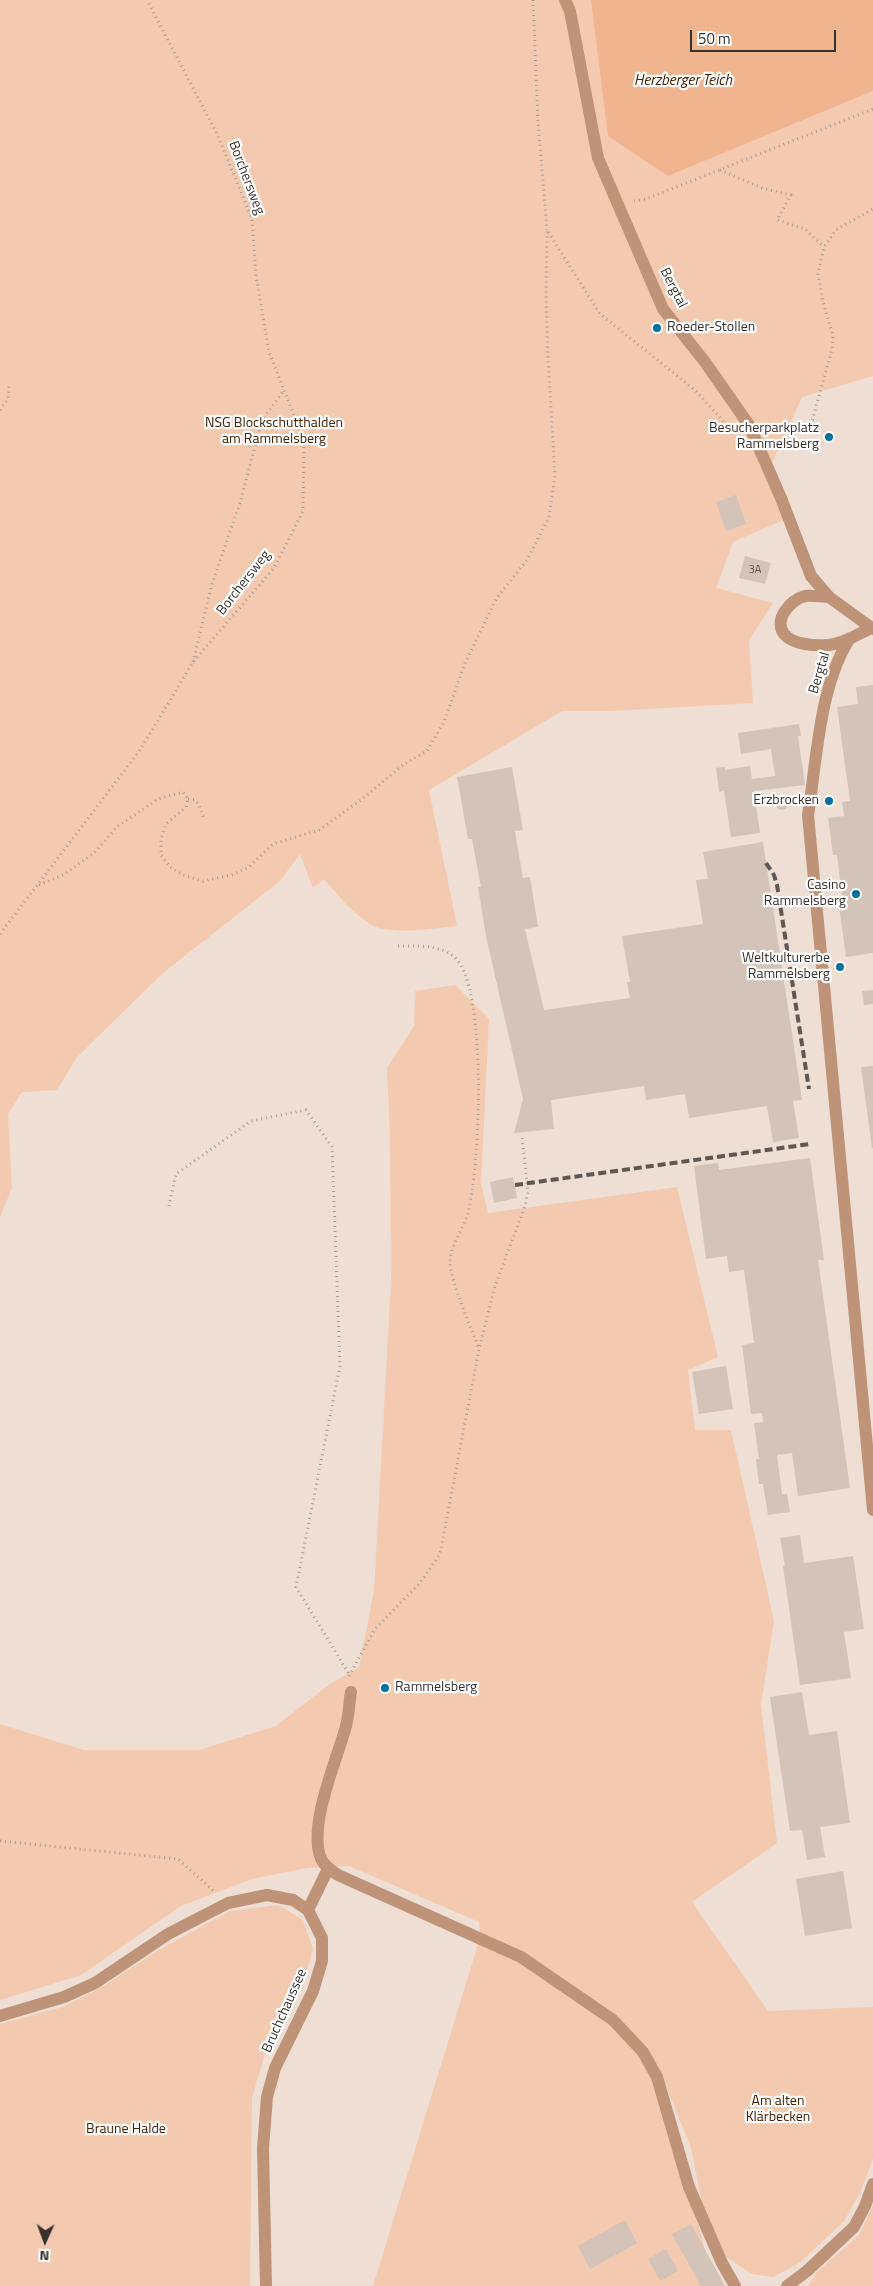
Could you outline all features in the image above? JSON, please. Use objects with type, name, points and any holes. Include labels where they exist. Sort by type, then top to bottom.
[{"type":"street","name":"Bergtal","points":[[565,0],[570,12],[598,158],[663,309],[705,362],[749,425],[781,498],[811,576],[829,597],[872,628],[850,638],[836,664],[824,712],[808,815],[873,1510]]},
{"type":"street","points":[[829,597],[806,596],[792,603],[783,613],[781,625],[784,633],[790,639],[816,645],[830,645],[850,638]]},
{"type":"street","points":[[351,1692],[347,1724],[322,1799],[318,1843],[320,1858],[328,1869],[338,1875],[521,1957],[613,2020],[643,2052],[657,2077],[689,2187],[722,2263],[735,2286]]},
{"type":"street","points":[[0,2016],[64,1997],[94,1983],[168,1934],[228,1903],[267,1895],[293,1900],[308,1910],[328,1869]]},
{"type":"street","name":"Bruchchaussee","points":[[266,2286],[263,2148],[267,2097],[275,2068],[312,1991],[322,1961],[322,1938],[308,1910]]},
{"type":"street","points":[[787,2286],[807,2271],[854,2227],[865,2206],[873,2184]]},
{"type":"path","name":"Borchersweg","points":[[0,934],[140,750],[193,662],[274,568],[303,511],[304,441],[269,352],[256,276],[252,219],[218,136],[147,0]]},
{"type":"path","points":[[188,799],[186,807],[166,824],[161,838],[162,855],[170,867],[183,875],[203,881],[232,875],[249,868],[272,844],[319,830],[361,800],[404,764],[428,751],[444,722],[465,663],[496,599],[527,560],[549,517],[555,476],[546,292],[548,230],[538,122],[533,0]]},
{"type":"path","points":[[619,203],[646,199],[873,109]]},
{"type":"path","points":[[720,170],[762,188],[791,195],[777,220],[805,229],[824,247]]},
{"type":"path","points":[[811,425],[832,349],[833,335],[824,306],[818,274],[824,247],[836,230],[873,209]]},
{"type":"path","points":[[548,230],[600,314],[696,392],[738,438]]},
{"type":"path","points":[[0,410],[8,399],[9,386]]},
{"type":"path","points":[[193,662],[212,584],[240,503],[262,420],[284,390]]},
{"type":"path","points":[[39,885],[63,875],[94,853],[118,826],[158,799],[183,792],[188,799],[195,800],[199,805],[204,819]]},
{"type":"path","points":[[398,946],[435,946],[454,956],[465,970],[474,1010],[479,1095],[472,1189],[467,1216],[454,1244],[450,1262],[479,1349]]},
{"type":"path","points":[[168,1206],[176,1174],[251,1121],[306,1110],[332,1147],[340,1366],[296,1587],[349,1674],[351,1692]]},
{"type":"path","points":[[349,1674],[375,1628],[420,1583],[440,1554],[479,1349],[495,1286],[526,1206],[528,1191],[522,1137]]},
{"type":"path","points":[[0,1841],[178,1859],[228,1903]]},
{"type":"green space","name":"NSG Blockschutthalden am Rammelsberg","points":[[0,0],[591,0],[668,176],[873,91],[873,376],[802,397],[769,470],[790,517],[733,542],[716,588],[773,603],[749,640],[753,703],[612,711],[562,711],[429,790],[457,926],[402,931],[372,925],[352,910],[324,879],[313,888],[300,854],[280,881],[163,973],[77,1057],[57,1090],[22,1092],[8,1114],[12,1188],[0,1217]]},
{"type":"green space","name":"Am alten Klärbecken","points":[[455,985],[489,1019],[481,1184],[488,1213],[677,1187],[718,1357],[688,1370],[695,1430],[731,1430],[774,1621],[761,1704],[777,1843],[692,1902],[768,2011],[873,2007],[873,2159],[860,2193],[844,2221],[801,2262],[773,2277],[752,2274],[726,2257],[704,2212],[691,2148],[657,2063],[714,2286],[373,2286],[480,1938],[479,1922],[349,1866],[307,1868],[252,1879],[181,1906],[81,1975],[0,2000],[0,1724],[84,1750],[199,1750],[276,1726],[327,1686],[359,1667],[374,1590],[391,1282],[390,1136],[387,1068],[414,1026],[415,991]]},
{"type":"green space","name":"Braune Halde","points":[[278,1905],[303,1920],[313,1949],[303,1983],[268,2043],[252,2098],[250,2286],[0,2286],[0,2024],[63,2007],[102,1987],[159,1950],[230,1911]]},
{"type":"green space","points":[[873,2205],[873,2286],[808,2286],[817,2272],[859,2235]]},
{"type":"water","name":"Herzberger Teich","points":[[591,0],[873,0],[873,91],[668,176],[608,136]]},
{"type":"building","points":[[736,495],[746,524],[726,531],[716,502]]},
{"type":"building","points":[[745,556],[771,563],[765,584],[739,578]]},
{"type":"building","points":[[873,685],[873,953],[846,957],[839,906],[843,905],[837,855],[833,855],[828,818],[844,816],[842,802],[850,801],[837,707],[858,704],[856,687]]},
{"type":"building","points":[[799,724],[801,736],[798,736],[805,785],[754,791],[760,833],[731,837],[724,791],[719,792],[716,768],[725,767],[725,770],[750,766],[752,779],[775,776],[771,749],[741,754],[738,733]]},
{"type":"building","points":[[512,767],[523,830],[515,831],[516,838],[523,878],[530,877],[538,927],[525,929],[544,1010],[630,998],[627,982],[630,982],[622,936],[703,924],[696,880],[708,879],[703,852],[763,842],[802,1100],[793,1101],[799,1138],[773,1142],[767,1106],[689,1118],[685,1094],[646,1100],[644,1086],[551,1100],[554,1129],[514,1133],[523,1099],[486,936],[478,887],[481,887],[472,839],[468,839],[457,777]]},
{"type":"building","points":[[782,798],[788,804],[782,810],[776,804]]},
{"type":"building","points":[[873,990],[873,1004],[864,1005],[862,991]]},
{"type":"building","points":[[873,1066],[873,1148],[872,1148],[861,1067]]},
{"type":"building","points":[[810,1158],[824,1260],[818,1260],[850,1488],[798,1496],[792,1453],[777,1455],[782,1494],[787,1494],[790,1512],[768,1515],[763,1484],[759,1484],[756,1459],[759,1459],[754,1423],[763,1422],[762,1413],[751,1414],[742,1345],[754,1343],[744,1270],[729,1272],[727,1256],[706,1259],[694,1166],[718,1163],[719,1170]]},
{"type":"building","points":[[513,1177],[517,1198],[494,1203],[490,1182]]},
{"type":"building","points":[[726,1366],[733,1409],[699,1414],[692,1372]]},
{"type":"building","points":[[800,1535],[804,1563],[853,1556],[864,1629],[844,1632],[851,1678],[800,1685],[780,1538]]},
{"type":"building","points":[[802,1692],[809,1735],[837,1731],[850,1823],[820,1827],[825,1857],[807,1860],[802,1830],[790,1831],[770,1697]]},
{"type":"building","points":[[843,1871],[852,1928],[805,1936],[796,1879]]},
{"type":"building","points":[[625,2220],[637,2243],[590,2269],[578,2246]]},
{"type":"building","points":[[691,2224],[725,2286],[701,2286],[672,2234]]},
{"type":"building","points":[[666,2249],[678,2271],[660,2281],[648,2259]]},
{"type":"railway","points":[[766,863],[774,875],[777,885],[809,1089]]},
{"type":"railway","points":[[515,1185],[810,1144]]},
{"type":"place","name":"Roeder-Stollen","points":[[657,328]]},
{"type":"place","name":"Besucherparkplatz Rammelsberg","points":[[829,437]]},
{"type":"place","name":"Erzbrocken","points":[[829,801]]},
{"type":"place","name":"Casino Rammelsberg","points":[[856,894]]},
{"type":"place","name":"Weltkulturerbe Rammelsberg","points":[[840,967]]},
{"type":"place","name":"Rammelsberg","points":[[385,1688]]}]
